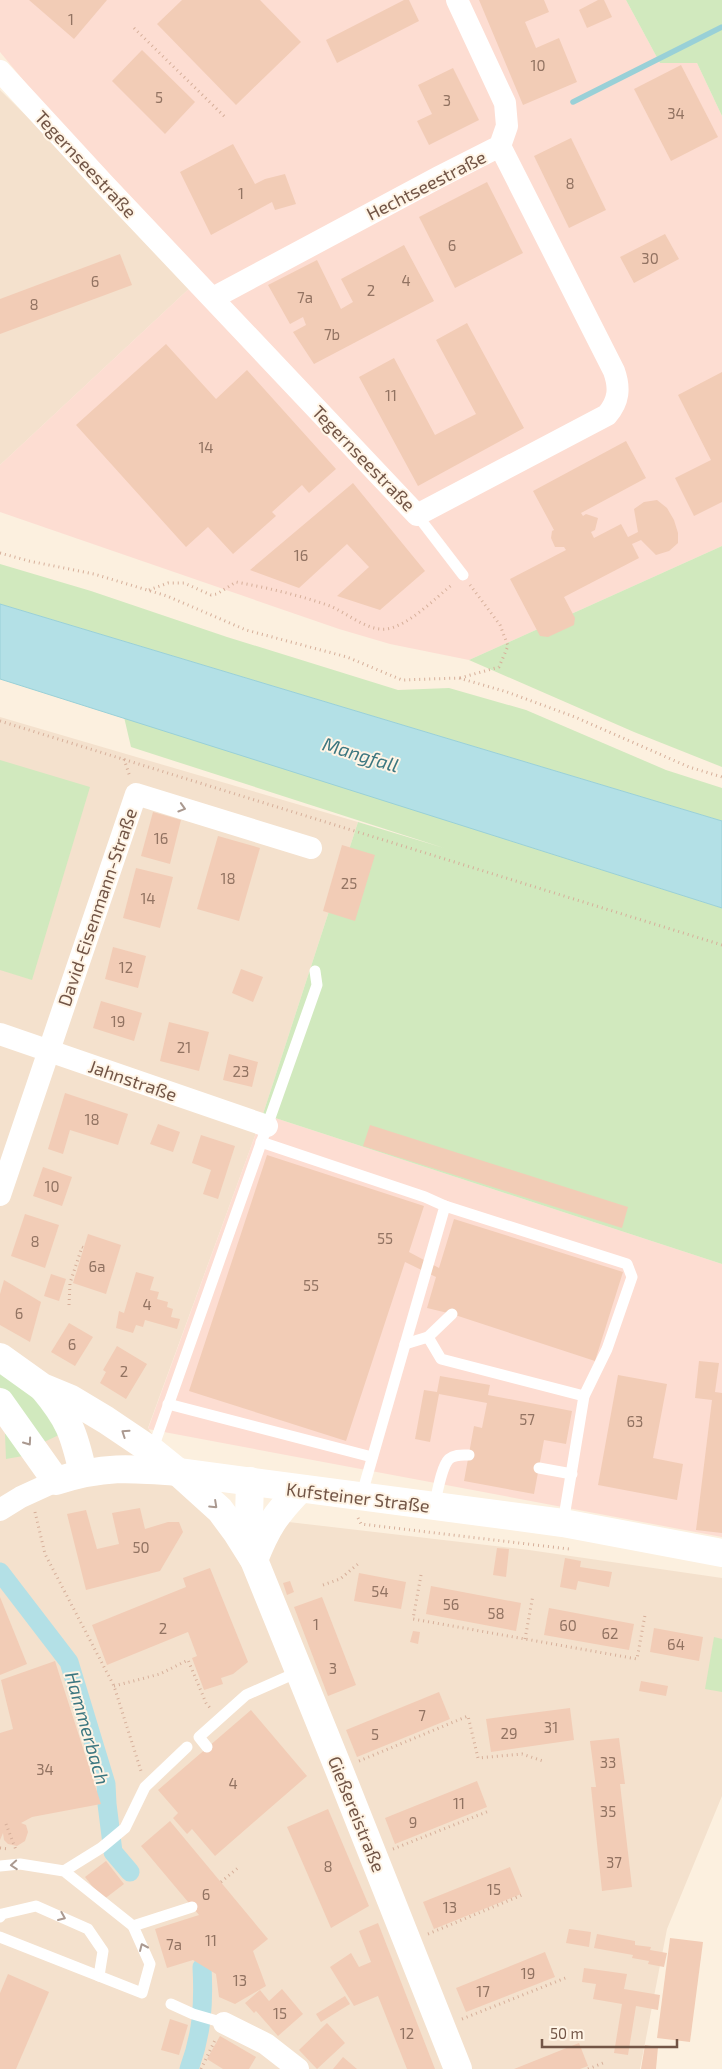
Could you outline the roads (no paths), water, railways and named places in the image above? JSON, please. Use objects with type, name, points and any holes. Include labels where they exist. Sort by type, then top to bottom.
[{"type":"main road","points":[[0,1357],[42,1387],[61,1410],[76,1439],[83,1473]]},
{"type":"main road","name":"Gießereistraße","points":[[42,1387],[71,1399],[152,1451],[178,1472],[220,1510],[254,1560],[458,2069]]},
{"type":"main road","points":[[0,1402],[56,1482]]},
{"type":"main road","name":"Kufsteiner Straße","points":[[56,1482],[103,1469],[136,1468],[178,1472],[563,1523],[722,1553]]},
{"type":"main road","name":"Gießereistraße","points":[[250,1481],[249,1525],[254,1560]]},
{"type":"main road","points":[[254,1560],[264,1534],[276,1514],[300,1489]]},
{"type":"street","name":"Hechtseestraße","points":[[213,298],[500,146],[507,126],[505,103],[457,0]]},
{"type":"street","name":"Tegernseestraße","points":[[0,71],[98,178],[417,514],[607,415],[615,406],[618,394],[618,381],[614,371],[500,146]]},
{"type":"street","name":"David-Eisenmann-Straße","points":[[0,1195],[136,794],[311,848]]},
{"type":"street","name":"Jahnstraße","points":[[0,1034],[264,1134]]},
{"type":"street","name":"Kufsteiner Straße","points":[[0,1510],[29,1492],[56,1482]]},
{"type":"street","points":[[224,2023],[266,2044],[298,2069]]},
{"type":"lane","points":[[417,514],[463,575]]},
{"type":"lane","points":[[152,1451],[317,985],[315,971]]},
{"type":"lane","points":[[264,1134],[445,1206],[626,1264],[632,1277],[584,1396],[563,1523]]},
{"type":"lane","points":[[354,1496],[372,1457],[445,1206]]},
{"type":"lane","points":[[405,1344],[428,1337],[452,1314]]},
{"type":"lane","points":[[428,1337],[441,1359],[584,1396]]},
{"type":"lane","points":[[168,1404],[372,1457]]},
{"type":"lane","points":[[434,1506],[445,1466],[449,1459],[457,1455],[469,1455]]},
{"type":"lane","points":[[539,1468],[572,1474]]},
{"type":"lane","points":[[207,1747],[199,1737],[246,1695],[298,1672]]},
{"type":"lane","points":[[64,1871],[100,1848],[126,1828],[145,1787],[187,1747]]},
{"type":"lane","points":[[0,1866],[20,1864],[64,1871],[133,1926],[150,1964],[142,1993],[0,1936]]},
{"type":"lane","points":[[0,1916],[36,1906],[88,1928],[103,1951],[98,1976]]},
{"type":"lane","points":[[133,1926],[192,1906]]},
{"type":"lane","points":[[171,2004],[193,2014],[224,2023]]},
{"type":"water","name":"Mangfall","points":[[0,604],[722,821],[722,908],[0,679]]},
{"type":"waterway","points":[[573,102],[722,27]]},
{"type":"waterway","name":"Hammerbach","points":[[0,1572],[69,1662],[106,1784],[113,1852],[130,1872]]},
{"type":"waterway","name":"Hammerbach","points":[[189,2069],[197,2044],[201,2019],[203,1994],[202,1967]]}]
